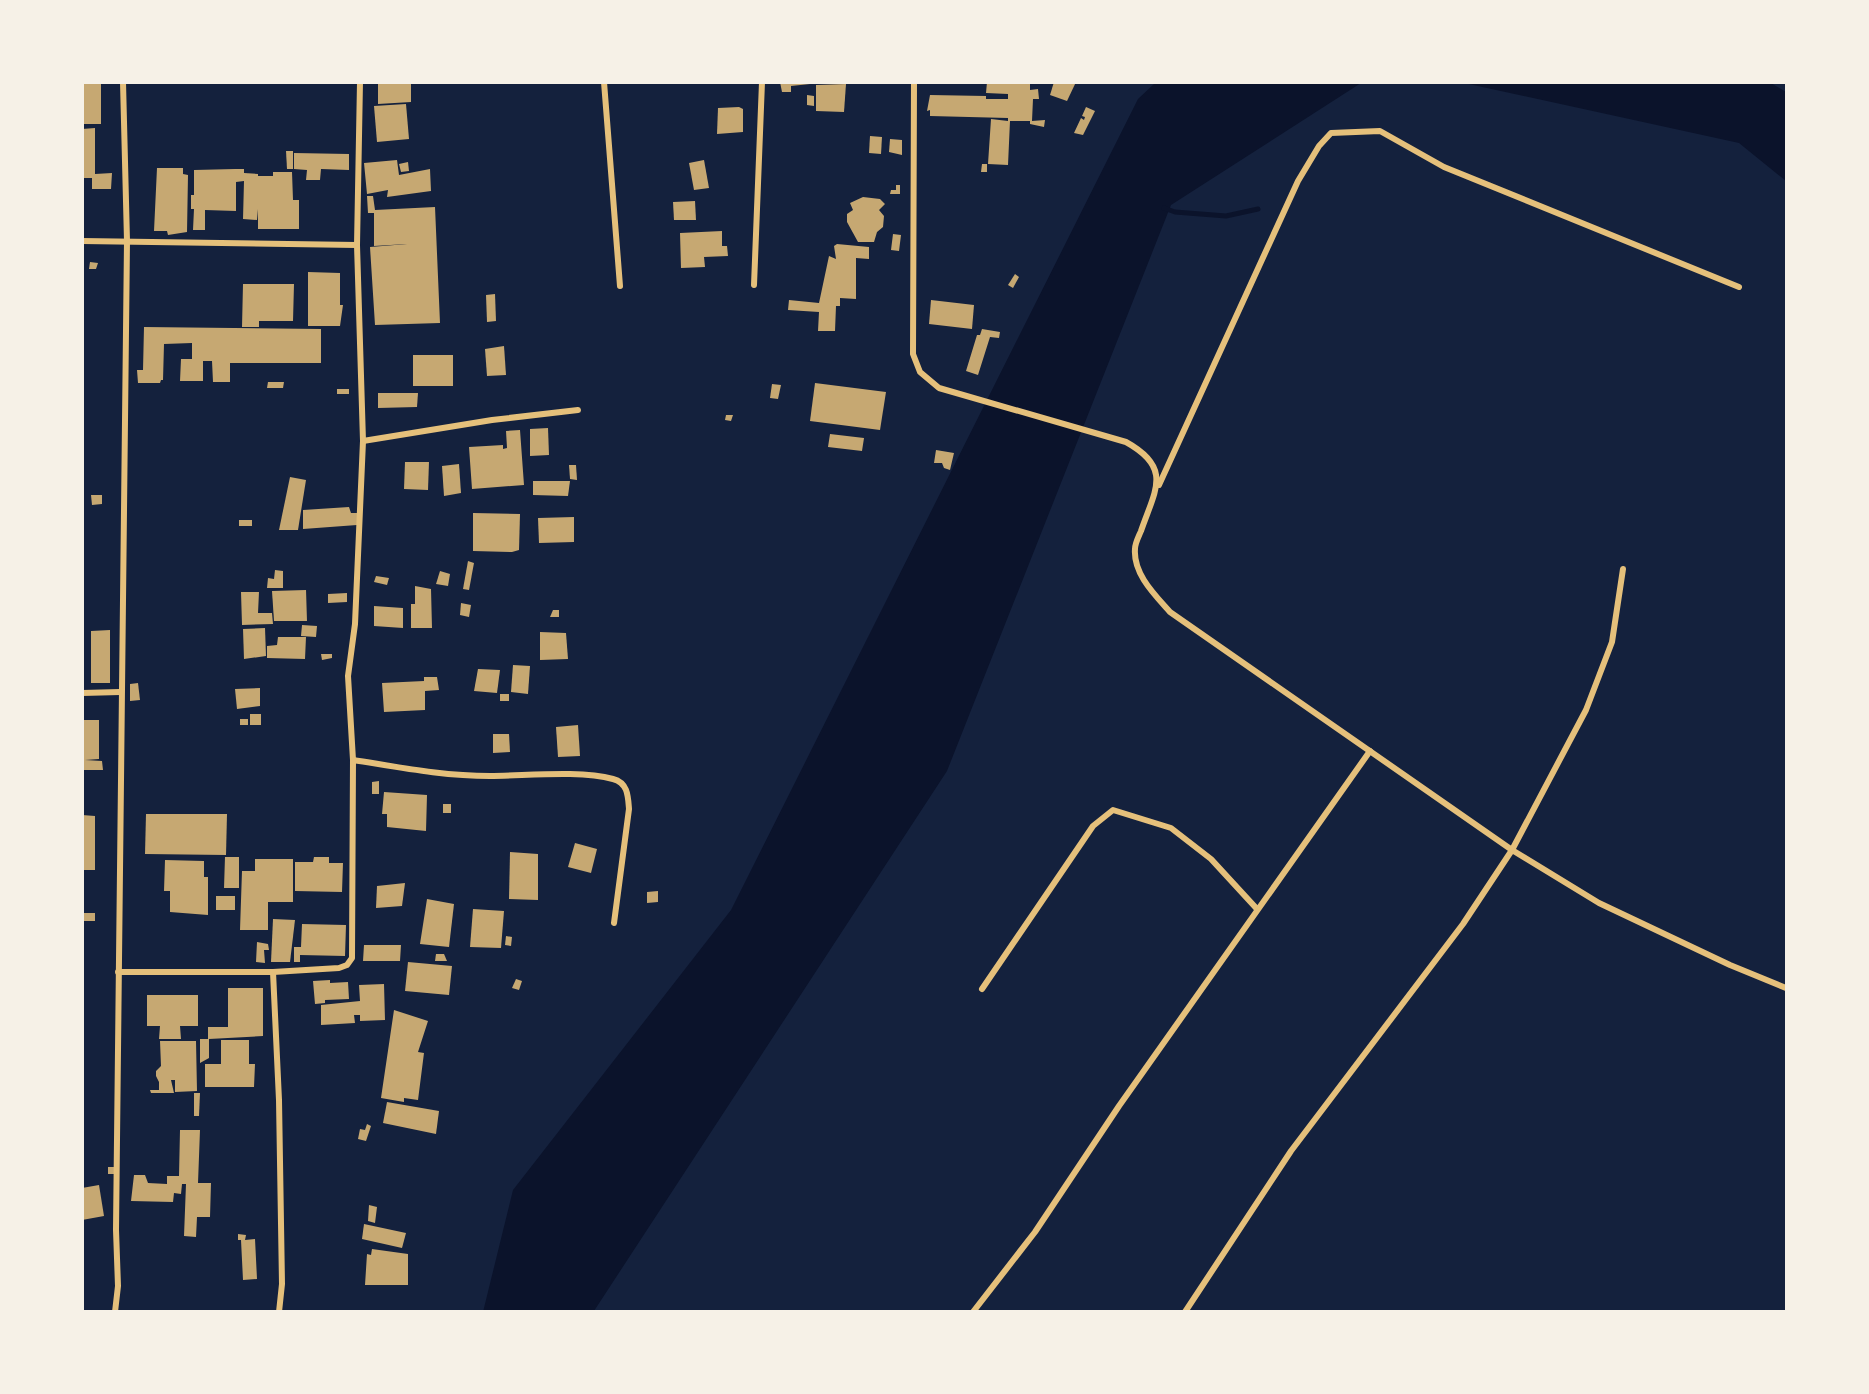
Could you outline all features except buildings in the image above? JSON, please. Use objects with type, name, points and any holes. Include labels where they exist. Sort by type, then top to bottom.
[{"type":"street","points":[[115,1311],[118,1286],[116,1230],[120,692],[127,241],[123,82]]},
{"type":"street","points":[[118,972],[273,972],[339,968],[347,965],[352,958],[353,760],[348,676],[355,624],[363,441],[357,245],[360,82]]},
{"type":"street","points":[[604,82],[620,286]]},
{"type":"street","points":[[754,285],[762,82]]},
{"type":"street","points":[[914,82],[913,354],[920,372],[939,388],[1126,442],[1142,451],[1155,467],[1158,486]]},
{"type":"street","points":[[1739,287],[1444,167],[1380,131],[1331,133],[1319,147],[1298,181],[1158,486],[1135,549],[1143,580],[1170,612],[1512,850],[1599,903],[1730,965],[1786,988]]},
{"type":"street","points":[[82,242],[357,245]]},
{"type":"street","points":[[363,441],[492,420],[578,410]]},
{"type":"street","points":[[1185,1311],[1291,1151],[1463,924],[1512,850],[1586,710],[1612,642],[1623,569]]},
{"type":"street","points":[[82,693],[120,692]]},
{"type":"street","points":[[973,1311],[1035,1232],[1257,909],[1370,751]]},
{"type":"street","points":[[353,760],[440,774],[560,775],[614,779],[623,784],[628,793],[629,809],[614,923]]},
{"type":"street","points":[[982,989],[1093,826],[1113,810],[1171,828],[1211,859],[1257,909]]},
{"type":"street","points":[[273,972],[279,1112],[282,1284],[279,1311]]},
{"type":"water","points":[[1155,83],[1361,83],[1171,205],[947,771],[594,1311],[483,1312],[513,1190],[731,910],[1138,99]]},
{"type":"water","points":[[1464,83],[1771,83],[1786,92],[1786,181],[1739,143]]},
{"type":"waterway","points":[[1164,208],[1175,212],[1226,216],[1258,209]]}]
